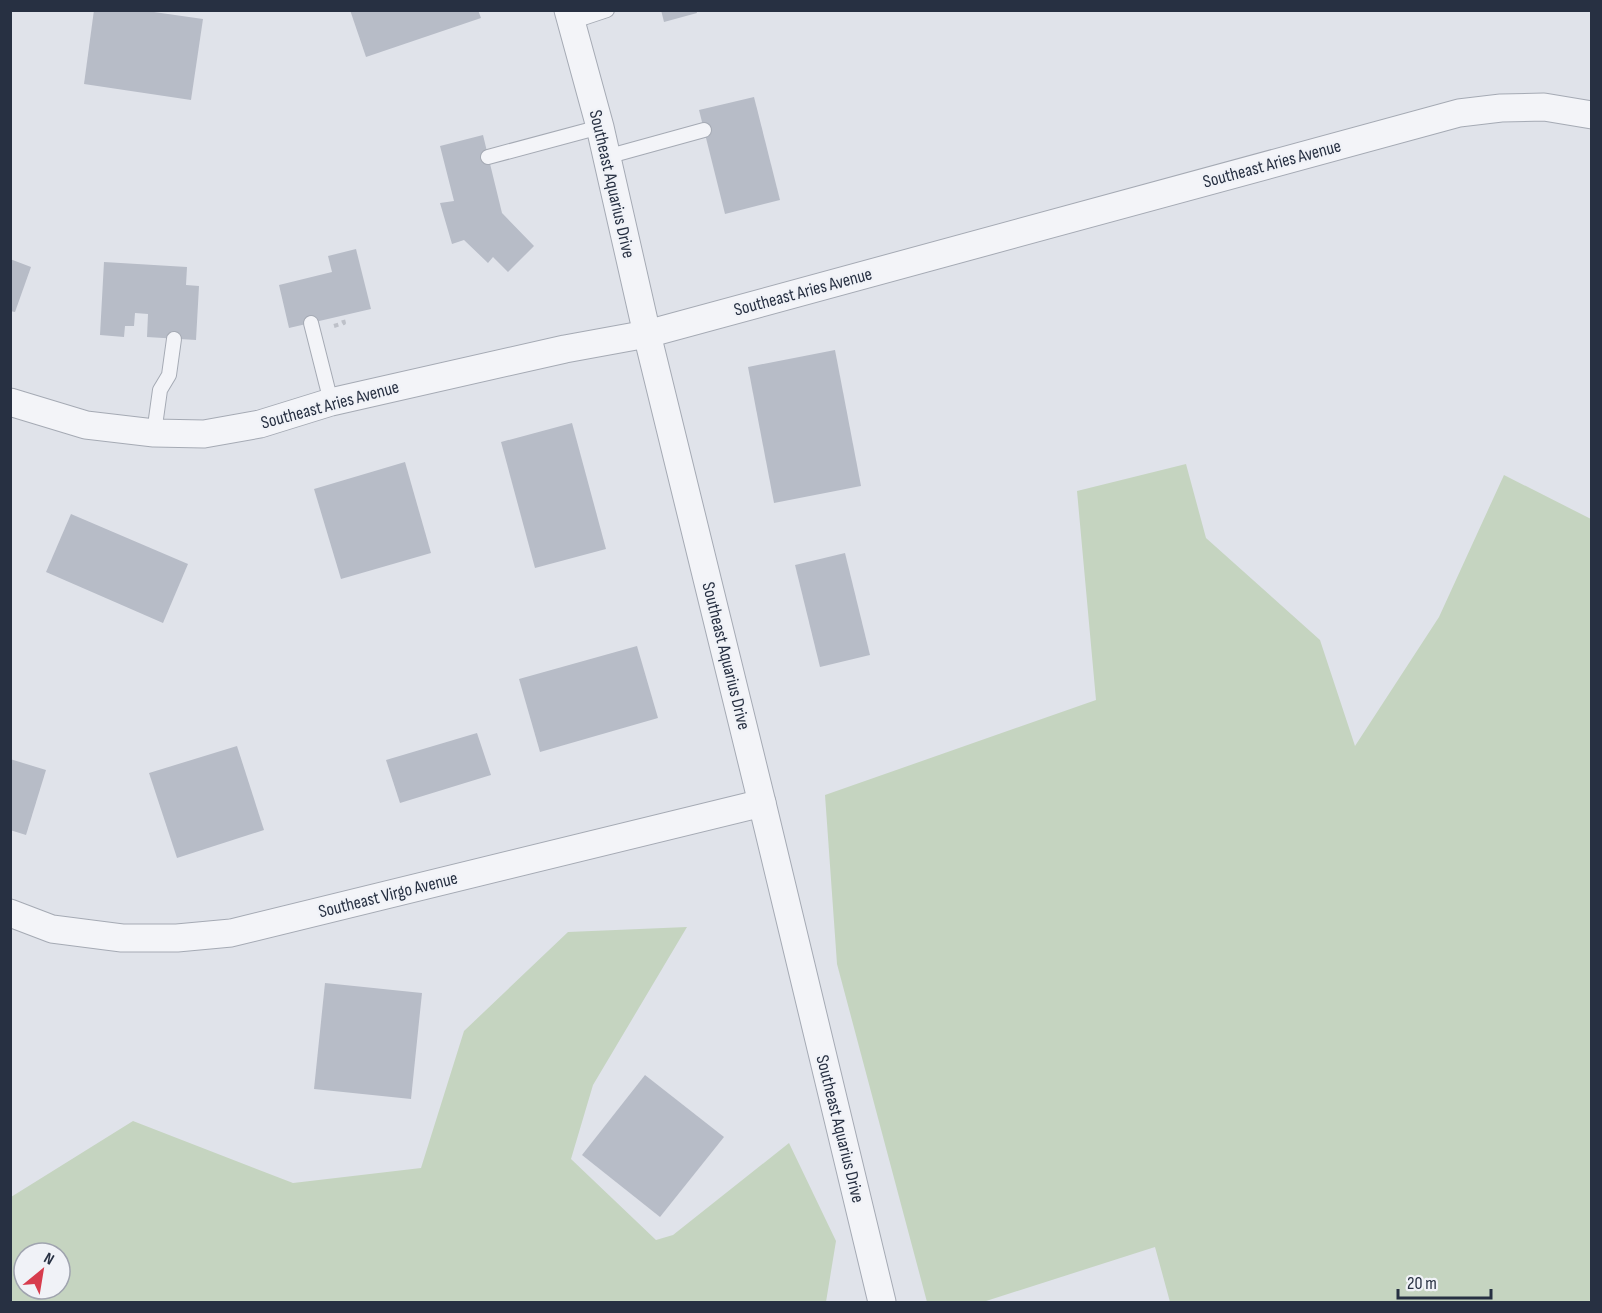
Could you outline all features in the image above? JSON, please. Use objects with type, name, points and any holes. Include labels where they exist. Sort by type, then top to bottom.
[{"type":"street","name":"Southeast Aquarius Drive","points":[[570,16],[600,127],[647,334],[882,1302]]},
{"type":"street","name":"Southeast Aries Avenue","points":[[10,402],[86,425],[154,433],[204,434],[260,424],[331,402],[565,349],[647,334],[1459,113],[1501,108],[1544,107],[1592,115]]},
{"type":"street","name":"Southeast Virgo Avenue","points":[[10,913],[52,929],[122,938],[177,939],[231,933],[762,803]]},
{"type":"lane","points":[[570,16],[607,10]]},
{"type":"lane","points":[[488,157],[600,127]]},
{"type":"lane","points":[[606,157],[704,130]]},
{"type":"lane","points":[[311,323],[331,402]]},
{"type":"lane","points":[[154,433],[160,390],[169,375],[174,339]]},
{"type":"green space","points":[[1186,464],[1206,538],[1320,640],[1355,746],[1439,617],[1504,475],[1591,519],[1591,1302],[1170,1302],[1155,1247],[983,1302],[927,1302],[837,964],[825,795],[1096,700],[1077,491]]},
{"type":"green space","points":[[687,927],[593,1085],[571,1159],[656,1240],[673,1235],[789,1143],[836,1241],[826,1302],[11,1302],[11,1197],[133,1121],[293,1183],[421,1168],[464,1031],[568,932]]},
{"type":"building","points":[[94,10],[140,10],[203,19],[191,100],[84,84]]},
{"type":"building","points":[[350,10],[478,10],[481,18],[366,57]]},
{"type":"building","points":[[661,10],[696,10],[697,13],[664,22]]},
{"type":"building","points":[[754,97],[780,200],[725,214],[699,110]]},
{"type":"building","points":[[483,135],[502,213],[534,246],[508,272],[493,257],[488,263],[464,240],[452,244],[440,203],[454,201],[440,146]]},
{"type":"building","points":[[356,249],[371,309],[289,328],[279,285],[332,272],[328,256]]},
{"type":"building","points":[[10,259],[31,267],[15,312],[10,311]]},
{"type":"building","points":[[104,262],[187,267],[186,285],[199,286],[196,340],[147,337],[148,314],[135,313],[134,326],[125,326],[124,337],[100,335]]},
{"type":"building","points":[[835,350],[861,486],[774,503],[748,367]]},
{"type":"building","points":[[572,423],[606,549],[535,568],[501,442]]},
{"type":"building","points":[[405,462],[431,553],[341,579],[314,489]]},
{"type":"building","points":[[71,514],[188,564],[163,623],[46,572]]},
{"type":"building","points":[[845,553],[870,655],[820,667],[795,565]]},
{"type":"building","points":[[637,646],[658,718],[540,752],[519,679]]},
{"type":"building","points":[[477,733],[491,775],[400,803],[386,760]]},
{"type":"building","points":[[237,746],[264,830],[177,858],[149,773]]},
{"type":"building","points":[[10,759],[46,770],[26,835],[10,830]]},
{"type":"building","points":[[325,983],[422,993],[411,1099],[314,1089]]},
{"type":"building","points":[[645,1075],[724,1137],[660,1217],[582,1155]]}]
